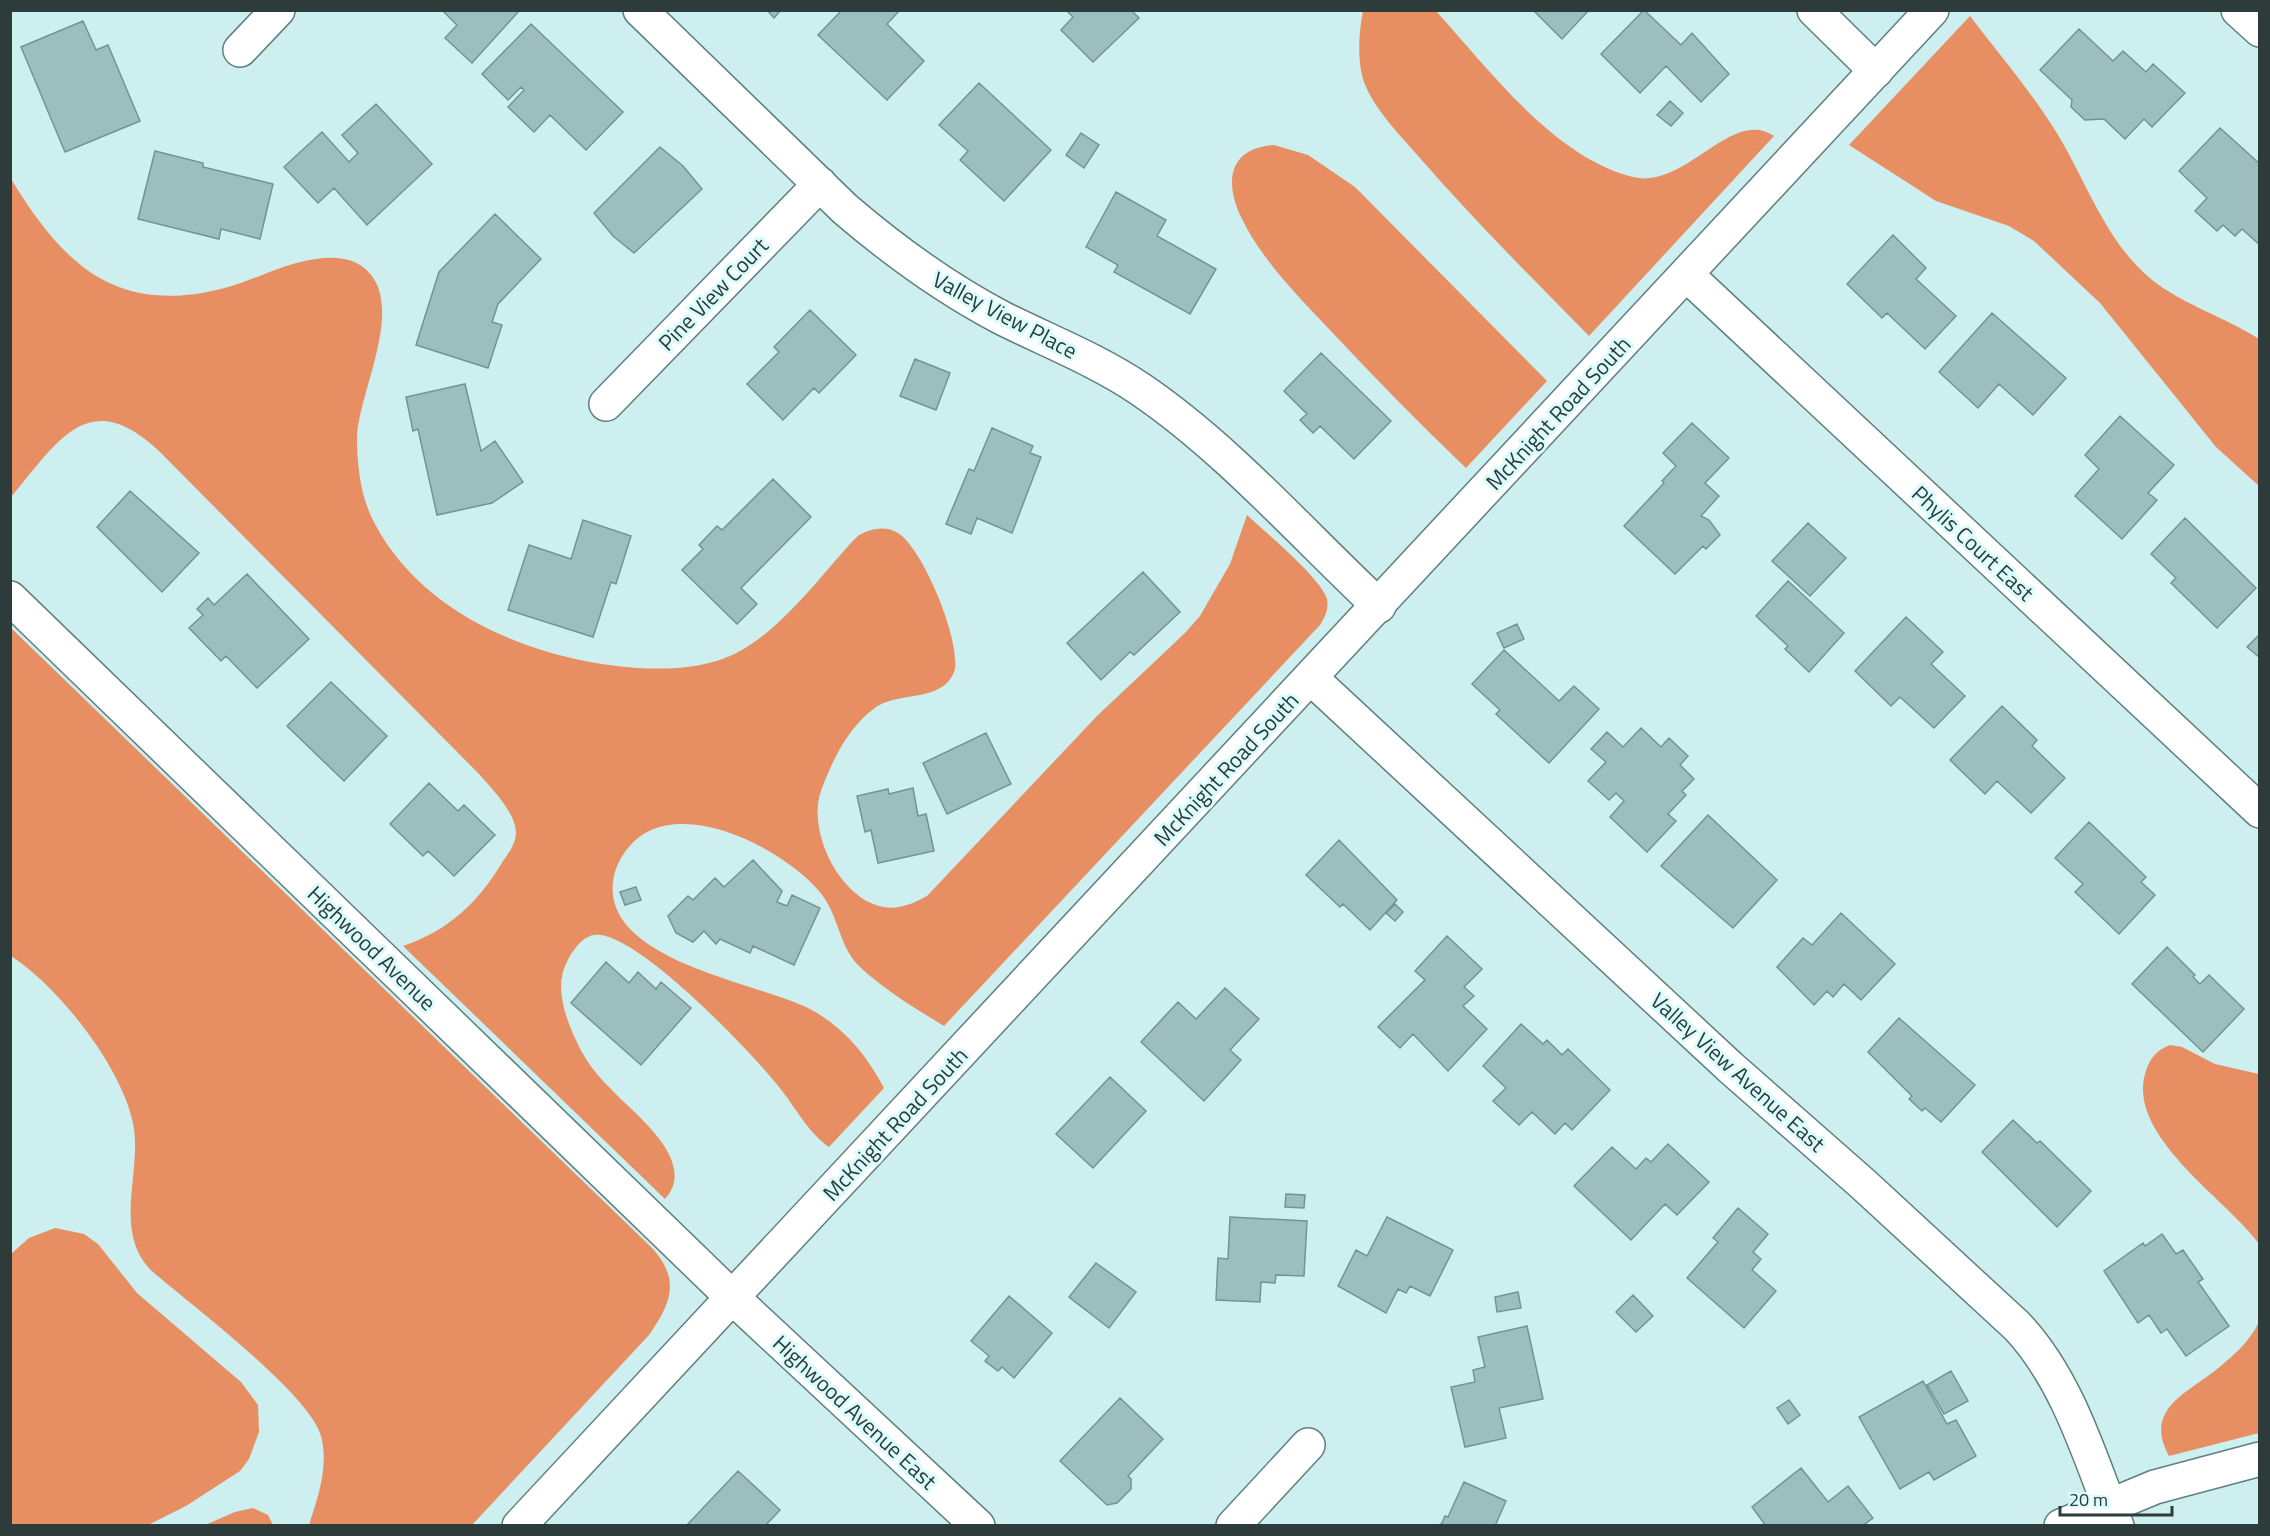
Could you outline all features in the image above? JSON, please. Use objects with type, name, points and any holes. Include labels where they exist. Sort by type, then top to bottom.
[{"type":"street","points":[[240,50],[278,10]]},
{"type":"street","name":"Valley View Place","points":[[640,10],[870,230],[947,286],[1001,317],[1120,376],[1170,411],[1234,467],[1379,606]]},
{"type":"street","points":[[1814,10],[1876,71]]},
{"type":"street","name":"McKnight Road South","points":[[519,1526],[1379,606],[1932,10]]},
{"type":"street","points":[[2238,10],[2259,30]]},
{"type":"street","name":"Pine View Court","points":[[606,404],[820,184]]},
{"type":"street","name":"Phylis Court East","points":[[1687,275],[2259,811]]},
{"type":"street","name":"Highwood Avenue","points":[[10,598],[733,1298]]},
{"type":"street","name":"Valley View Avenue East","points":[[1311,678],[1730,1067],[1863,1184],[2022,1331],[2053,1375],[2113,1516]]},
{"type":"street","name":"Highwood Avenue East","points":[[733,1298],[978,1526]]},
{"type":"street","points":[[1233,1526],[1308,1445]]},
{"type":"street","points":[[2061,1526],[2113,1516],[2198,1474],[2259,1459]]},
{"type":"shaded area","points":[[1363,11],[1436,11],[1500,83],[1549,131],[1576,151],[1604,166],[1633,177],[1653,178],[1671,172],[1741,132],[1758,130],[1774,136],[1589,336],[1460,203],[1387,120],[1373,100],[1361,71],[1359,45]]},
{"type":"shaded area","points":[[1970,16],[2025,86],[2055,130],[2097,209],[2121,247],[2135,264],[2163,288],[2259,339],[2259,486],[2216,447],[2100,303],[2034,241],[2009,226],[1936,201],[1849,145]]},
{"type":"shaded area","points":[[1274,145],[1308,155],[1355,187],[1547,381],[1466,468],[1304,303],[1269,262],[1249,232],[1236,204],[1232,179],[1234,169],[1247,152],[1259,147]]},
{"type":"shaded area","points":[[11,179],[51,236],[72,258],[96,276],[122,288],[151,295],[184,295],[232,286],[284,267],[312,260],[340,258],[360,265],[375,280],[381,299],[382,322],[357,438],[361,482],[370,514],[396,557],[423,585],[453,609],[487,628],[524,644],[561,656],[599,664],[637,668],[677,668],[717,661],[742,650],[766,633],[799,602],[859,535],[878,529],[888,529],[898,533],[919,557],[939,598],[953,641],[954,672],[948,682],[930,693],[884,703],[865,716],[842,745],[830,768],[821,791],[818,807],[818,824],[829,859],[851,889],[864,900],[879,906],[898,907],[927,896],[1097,716],[1185,633],[1200,616],[1230,564],[1247,515],[1292,556],[1323,590],[1327,599],[1326,613],[1320,625],[944,1026],[889,991],[859,966],[847,949],[831,909],[819,891],[802,874],[755,843],[727,832],[699,825],[672,825],[648,832],[628,848],[614,876],[615,905],[630,928],[654,948],[685,964],[784,998],[821,1015],[843,1032],[861,1052],[884,1088],[829,1147],[806,1124],[781,1089],[741,1044],[662,970],[612,938],[594,935],[583,940],[567,961],[561,980],[566,1014],[578,1045],[590,1065],[605,1084],[647,1125],[669,1154],[674,1169],[673,1184],[665,1199],[403,946],[434,932],[473,902],[494,876],[513,844],[516,832],[512,817],[502,801],[479,774],[161,453],[136,433],[114,423],[95,422],[77,428],[45,456],[11,497]]},
{"type":"shaded area","points":[[11,628],[652,1248],[667,1271],[670,1292],[663,1312],[649,1335],[472,1525],[309,1525],[316,1504],[324,1459],[321,1436],[312,1418],[273,1374],[153,1272],[140,1256],[131,1220],[135,1142],[133,1123],[116,1077],[102,1053],[68,1007],[30,970],[11,956]]},
{"type":"shaded area","points":[[2170,1045],[2182,1047],[2215,1064],[2259,1074],[2259,1244],[2183,1165],[2164,1142],[2150,1119],[2143,1095],[2146,1071],[2155,1055]]},
{"type":"shaded area","points":[[55,1228],[84,1234],[98,1244],[137,1293],[241,1382],[258,1405],[259,1432],[249,1459],[240,1471],[186,1506],[148,1525],[11,1525],[11,1254],[29,1238]]},
{"type":"shaded area","points":[[2259,1322],[2259,1433],[2169,1456],[2161,1428],[2164,1416],[2170,1407],[2178,1398],[2232,1356],[2250,1337]]},
{"type":"shaded area","points":[[253,1508],[268,1515],[273,1525],[205,1525],[235,1512]]},
{"type":"building","points":[[442,10],[519,11],[472,63],[445,38],[457,25]]},
{"type":"building","points":[[767,10],[781,10],[774,18]]},
{"type":"building","points":[[842,10],[900,10],[887,24],[924,61],[887,100],[818,35]]},
{"type":"building","points":[[1066,10],[1131,10],[1139,18],[1093,62],[1061,30],[1073,17]]},
{"type":"building","points":[[1533,10],[1589,10],[1562,39]]},
{"type":"building","points":[[1644,10],[1681,45],[1692,33],[1729,74],[1701,102],[1666,66],[1640,93],[1601,54]]},
{"type":"building","points":[[83,21],[96,50],[108,45],[140,121],[65,152],[21,47]]},
{"type":"building","points":[[531,24],[623,112],[586,150],[550,115],[534,132],[508,107],[524,90],[521,87],[508,100],[482,74]]},
{"type":"building","points":[[2079,29],[2113,61],[2123,51],[2146,72],[2153,64],[2185,93],[2152,127],[2144,119],[2125,139],[2104,119],[2085,120],[2071,107],[2072,100],[2040,70]]},
{"type":"building","points":[[979,83],[1051,150],[1004,201],[960,160],[968,151],[939,125]]},
{"type":"building","points":[[1670,101],[1683,113],[1671,126],[1657,115]]},
{"type":"building","points":[[376,104],[432,164],[367,225],[334,188],[318,203],[284,167],[322,132],[349,162],[358,153],[342,135]]},
{"type":"building","points":[[2220,128],[2260,164],[2260,245],[2242,229],[2235,236],[2223,225],[2217,231],[2195,211],[2207,198],[2179,171]]},
{"type":"building","points":[[1081,133],[1099,145],[1084,168],[1066,155]]},
{"type":"building","points":[[660,147],[683,166],[702,189],[634,253],[613,236],[594,213]]},
{"type":"building","points":[[155,151],[203,163],[203,167],[273,184],[260,239],[221,229],[219,239],[138,219]]},
{"type":"building","points":[[1116,192],[1166,220],[1157,236],[1216,269],[1190,314],[1114,272],[1118,265],[1086,247]]},
{"type":"building","points":[[495,214],[541,259],[498,304],[492,322],[502,325],[488,368],[416,345],[439,272]]},
{"type":"building","points":[[1893,235],[1926,268],[1916,279],[1956,316],[1925,349],[1887,313],[1882,318],[1847,284]]},
{"type":"building","points":[[810,310],[856,355],[819,393],[814,388],[783,420],[747,384],[779,352],[774,347]]},
{"type":"building","points":[[1992,313],[2066,378],[2033,415],[1999,384],[1978,408],[1939,372]]},
{"type":"building","points":[[1321,353],[1391,421],[1354,459],[1320,426],[1313,433],[1300,420],[1307,414],[1284,391]]},
{"type":"building","points":[[915,359],[950,373],[936,410],[900,396]]},
{"type":"building","points":[[465,384],[481,451],[495,441],[523,482],[492,503],[437,515],[418,429],[413,431],[406,397]]},
{"type":"building","points":[[2120,416],[2174,465],[2148,493],[2157,500],[2122,539],[2075,496],[2099,469],[2085,455]]},
{"type":"building","points":[[1692,423],[1729,458],[1705,483],[1719,496],[1701,516],[1709,520],[1720,535],[1706,549],[1703,546],[1675,574],[1624,526],[1664,483],[1662,481],[1676,466],[1663,453]]},
{"type":"building","points":[[992,428],[1033,446],[1030,453],[1041,457],[1012,533],[977,518],[971,534],[946,524],[969,469],[974,471]]},
{"type":"building","points":[[773,479],[811,517],[741,588],[757,604],[737,624],[682,570],[703,549],[699,545],[717,526],[722,530]]},
{"type":"building","points":[[130,491],[199,553],[162,592],[97,527]]},
{"type":"building","points":[[2185,518],[2256,588],[2217,628],[2171,583],[2176,578],[2151,554]]},
{"type":"building","points":[[583,520],[631,536],[616,584],[611,582],[593,637],[508,610],[529,545],[571,559]]},
{"type":"building","points":[[1808,523],[1846,558],[1810,596],[1772,561]]},
{"type":"building","points":[[1143,572],[1180,612],[1134,655],[1130,652],[1101,680],[1067,643]]},
{"type":"building","points":[[247,574],[309,639],[257,688],[226,656],[221,661],[189,628],[203,615],[197,609],[208,598],[214,605]]},
{"type":"building","points":[[1788,581],[1844,633],[1809,672],[1785,649],[1788,646],[1756,616]]},
{"type":"building","points":[[1906,617],[1943,652],[1931,664],[1965,696],[1934,728],[1900,697],[1891,706],[1855,671]]},
{"type":"building","points":[[1517,624],[1524,639],[1504,648],[1497,633]]},
{"type":"building","points":[[2260,634],[2260,658],[2247,647]]},
{"type":"building","points":[[1504,650],[1559,701],[1574,686],[1599,709],[1549,763],[1496,714],[1500,710],[1472,684]]},
{"type":"building","points":[[331,682],[387,736],[344,781],[287,726]]},
{"type":"building","points":[[2002,706],[2037,740],[2032,746],[2065,778],[2031,813],[1997,781],[1985,794],[1950,760]]},
{"type":"building","points":[[1641,728],[1661,747],[1669,738],[1688,756],[1680,765],[1694,779],[1682,791],[1686,795],[1668,814],[1676,821],[1647,852],[1610,817],[1624,801],[1616,793],[1609,800],[1588,781],[1606,762],[1591,749],[1607,732],[1623,747]]},
{"type":"building","points":[[986,733],[1011,784],[947,814],[923,763]]},
{"type":"building","points":[[429,783],[458,811],[464,805],[495,835],[454,876],[428,851],[423,856],[390,824]]},
{"type":"building","points":[[913,788],[918,816],[926,814],[934,851],[878,863],[871,830],[865,832],[857,796],[888,789],[889,794]]},
{"type":"building","points":[[1708,815],[1777,880],[1733,928],[1661,866]]},
{"type":"building","points":[[2089,822],[2146,877],[2141,882],[2155,895],[2119,934],[2075,892],[2083,884],[2055,858]]},
{"type":"building","points":[[1339,840],[1397,900],[1370,930],[1343,904],[1340,907],[1306,875]]},
{"type":"building","points":[[753,860],[782,891],[777,902],[787,906],[792,895],[820,908],[794,965],[753,946],[750,953],[720,939],[716,944],[704,931],[693,942],[676,933],[668,916],[688,896],[693,900],[715,878],[724,887]]},
{"type":"building","points":[[636,887],[641,900],[625,905],[620,892]]},
{"type":"building","points":[[1395,904],[1403,912],[1395,921],[1386,913]]},
{"type":"building","points":[[1841,913],[1895,964],[1861,1000],[1844,984],[1833,997],[1827,991],[1814,1005],[1777,967],[1803,938],[1812,945]]},
{"type":"building","points":[[1447,936],[1482,969],[1464,987],[1474,996],[1463,1006],[1487,1029],[1448,1071],[1413,1034],[1400,1048],[1378,1027],[1425,980],[1415,971]]},
{"type":"building","points":[[2167,947],[2195,975],[2193,977],[2200,984],[2209,975],[2244,1009],[2203,1052],[2132,984]]},
{"type":"building","points":[[606,962],[629,983],[638,972],[656,989],[661,982],[691,1008],[641,1065],[571,1003]]},
{"type":"building","points":[[1225,988],[1259,1019],[1230,1050],[1241,1060],[1204,1101],[1141,1042],[1178,1002],[1196,1019]]},
{"type":"building","points":[[1899,1018],[1975,1085],[1941,1122],[1925,1108],[1922,1111],[1909,1099],[1912,1096],[1868,1052]]},
{"type":"building","points":[[1521,1024],[1543,1044],[1547,1040],[1562,1055],[1568,1049],[1610,1090],[1572,1130],[1565,1123],[1555,1134],[1532,1112],[1519,1125],[1493,1101],[1506,1088],[1483,1066]]},
{"type":"building","points":[[1110,1077],[1146,1111],[1093,1168],[1056,1134]]},
{"type":"building","points":[[2013,1120],[2037,1143],[2040,1141],[2091,1191],[2057,1227],[1982,1152]]},
{"type":"building","points":[[1668,1144],[1709,1182],[1677,1215],[1665,1204],[1631,1240],[1574,1186],[1612,1147],[1636,1169],[1646,1158],[1651,1162]]},
{"type":"building","points":[[1286,1194],[1305,1195],[1304,1208],[1285,1207]]},
{"type":"building","points":[[1738,1208],[1768,1234],[1753,1252],[1761,1259],[1752,1270],[1776,1291],[1744,1328],[1687,1278],[1718,1242],[1713,1238]]},
{"type":"building","points":[[1230,1217],[1307,1221],[1304,1276],[1276,1275],[1275,1283],[1261,1282],[1260,1302],[1216,1300],[1218,1258],[1228,1259]]},
{"type":"building","points":[[1387,1217],[1453,1250],[1430,1296],[1410,1286],[1406,1293],[1398,1289],[1386,1313],[1338,1286],[1356,1250],[1367,1256]]},
{"type":"building","points":[[2162,1234],[2176,1254],[2183,1250],[2203,1279],[2198,1282],[2229,1326],[2186,1356],[2167,1329],[2161,1333],[2149,1315],[2138,1323],[2104,1271],[2143,1243],[2145,1246]]},
{"type":"building","points":[[1096,1263],[1136,1292],[1109,1328],[1069,1297]]},
{"type":"building","points":[[1518,1292],[1521,1308],[1497,1312],[1495,1297]]},
{"type":"building","points":[[1633,1295],[1653,1316],[1636,1332],[1616,1312]]},
{"type":"building","points":[[1009,1296],[1052,1333],[1014,1378],[1002,1367],[998,1371],[985,1361],[989,1356],[971,1341]]},
{"type":"building","points":[[1527,1326],[1543,1399],[1499,1408],[1506,1438],[1465,1447],[1451,1387],[1475,1382],[1473,1370],[1485,1367],[1478,1337]]},
{"type":"building","points":[[1951,1371],[1968,1401],[1944,1414],[1927,1385]]},
{"type":"building","points":[[1923,1381],[1947,1424],[1956,1420],[1976,1456],[1934,1480],[1929,1472],[1900,1489],[1859,1417]]},
{"type":"building","points":[[1120,1398],[1163,1439],[1128,1476],[1131,1479],[1131,1489],[1117,1503],[1107,1505],[1060,1461]]},
{"type":"building","points":[[1789,1400],[1800,1415],[1788,1424],[1777,1408]]},
{"type":"building","points":[[1801,1468],[1828,1502],[1848,1486],[1873,1518],[1862,1526],[1766,1526],[1752,1507]]},
{"type":"building","points":[[738,1471],[780,1510],[765,1526],[686,1526]]},
{"type":"building","points":[[1464,1482],[1506,1501],[1495,1526],[1438,1526],[1445,1516],[1448,1517]]}]
